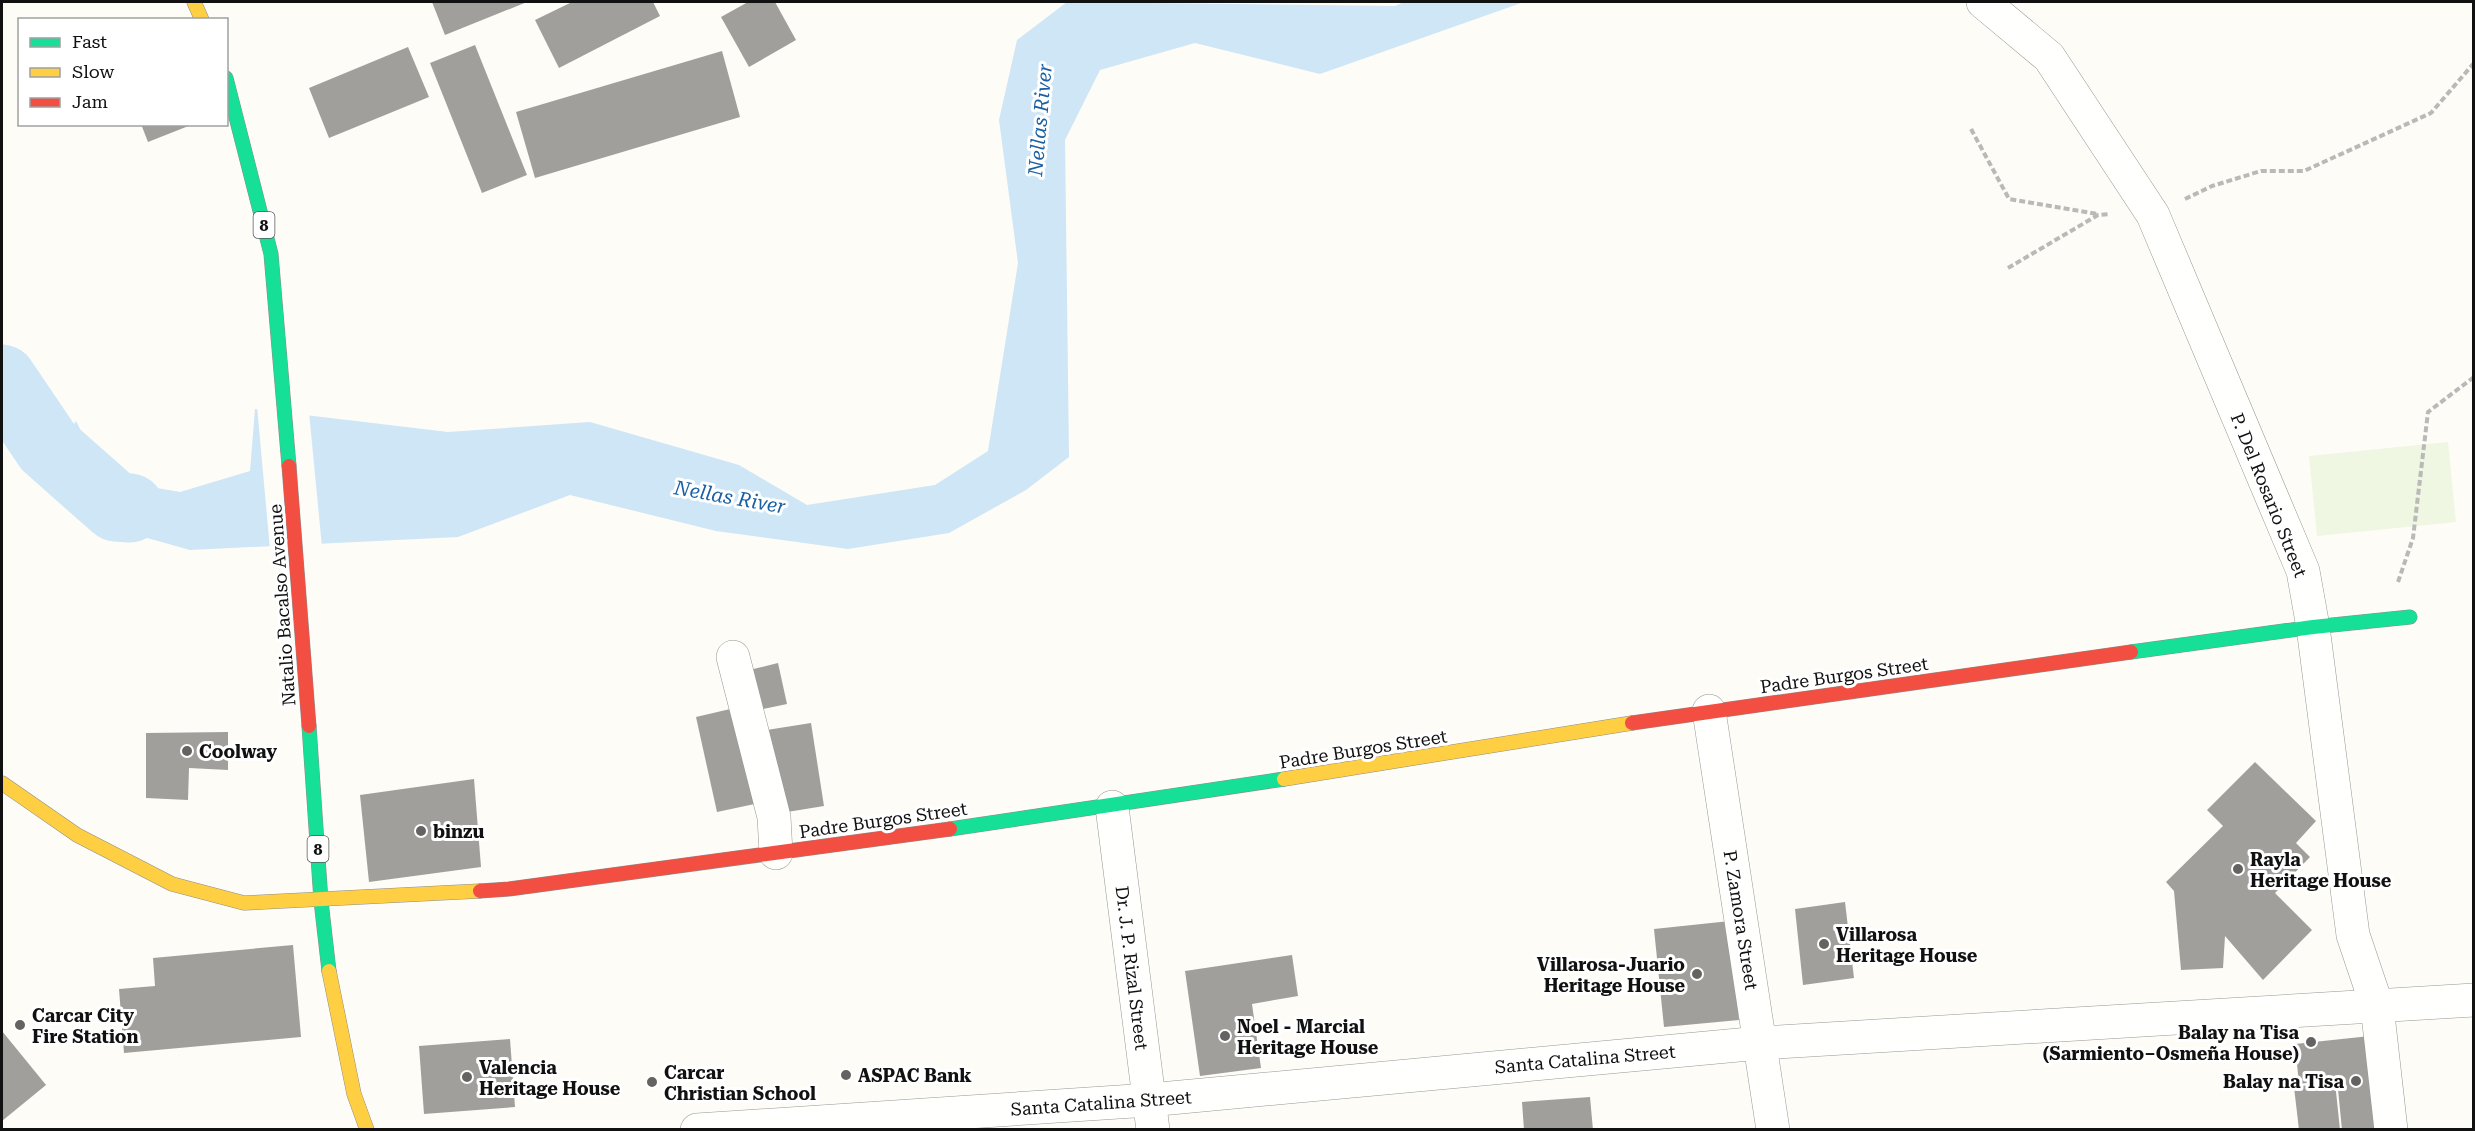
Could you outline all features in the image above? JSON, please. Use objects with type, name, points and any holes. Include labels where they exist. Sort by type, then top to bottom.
[{"type":"main road","points":[[194,2],[201,18]]},
{"type":"main road","name":"Natalio Bacalso Avenue","points":[[228,86],[271,255],[298,564],[321,901],[331,990],[354,1094],[367,1130]]},
{"type":"main road","name":"Padre Burgos Street","points":[[2,783],[77,835],[172,884],[244,903],[321,901],[509,889],[1112,807],[1709,711],[2313,627],[2410,617]]},
{"type":"street","name":"P. Del Rosario Street","points":[[1983,2],[2049,57],[2153,215],[2303,571],[2313,627],[2353,935],[2377,1006],[2391,1130]]},
{"type":"street","points":[[733,657],[774,817],[776,853]]},
{"type":"street","name":"P. Zamora Street","points":[[1709,711],[1773,1130]]},
{"type":"street","name":"Dr. J. P. Rizal Street","points":[[1112,807],[1151,1115]]},
{"type":"street","name":"Santa Catalina Street","points":[[697,1130],[1151,1115],[1760,1043],[2474,1000]]},
{"type":"path","points":[[2261,171],[2304,171],[2431,113],[2474,63]]},
{"type":"path","points":[[1971,129],[2009,199],[2098,214]]},
{"type":"path","points":[[2385,619],[2413,538],[2428,412],[2474,377]]},
{"type":"green space","points":[[2448,442],[2456,522],[2317,536],[2309,456]]},
{"type":"water","points":[[1067,2],[1395,6],[1404,2],[1524,2],[1320,74],[1195,43],[1100,70],[1065,140],[1069,457],[1026,490],[949,533],[848,549],[716,531],[570,495],[458,537],[190,550],[83,520],[43,475],[76,421],[105,479],[180,492],[250,471],[255,409],[448,432],[590,422],[739,465],[807,505],[935,485],[988,451],[1018,263],[999,120],[1017,40]]},
{"type":"pier","points":[[257,406],[309,412],[322,547],[270,550]]},
{"type":"building","points":[[432,2],[527,2],[445,35]]},
{"type":"building","points":[[572,2],[653,2],[660,16],[559,68],[535,20]]},
{"type":"building","points":[[748,2],[775,2],[796,40],[749,67],[721,17]]},
{"type":"building","points":[[475,45],[527,175],[482,193],[430,63]]},
{"type":"building","points":[[408,47],[429,97],[329,138],[309,88]]},
{"type":"building","points":[[722,51],[740,117],[535,178],[516,112]]},
{"type":"building","points":[[142,126],[188,126],[148,142]]},
{"type":"building","points":[[778,663],[787,704],[754,711],[745,671]]},
{"type":"building","points":[[743,706],[764,802],[717,812],[696,717]]},
{"type":"building","points":[[811,723],[824,806],[781,813],[760,731]]},
{"type":"building","name":"Coolway","points":[[228,732],[228,770],[189,768],[188,800],[146,798],[146,733]]},
{"type":"building","name":"Rayla Heritage House","points":[[2255,762],[2316,821],[2296,843],[2310,857],[2275,893],[2312,930],[2263,980],[2225,936],[2223,968],[2181,970],[2174,891],[2166,882],[2223,826],[2207,810]]},
{"type":"building","name":"binzu","points":[[474,779],[481,867],[369,882],[360,795]]},
{"type":"building","name":"Villarosa Heritage House","points":[[1845,902],[1854,978],[1803,985],[1795,909]]},
{"type":"building","name":"Villarosa-Juario Heritage House","points":[[1730,921],[1739,1020],[1664,1027],[1654,929]]},
{"type":"building","points":[[293,945],[301,1037],[124,1053],[119,989],[155,986],[153,958]]},
{"type":"building","name":"Noel - Marcial Heritage House","points":[[1292,955],[1298,996],[1252,1004],[1261,1068],[1200,1076],[1185,971]]},
{"type":"building","points":[[2,1031],[46,1085],[2,1121]]},
{"type":"building","name":"Balay na Tisa","points":[[2370,1036],[2379,1130],[2342,1130],[2337,1079],[2299,1084],[2295,1044]]},
{"type":"building","name":"Valencia Heritage House","points":[[510,1039],[515,1107],[424,1114],[419,1046]]},
{"type":"building","points":[[2335,1082],[2340,1130],[2299,1130],[2294,1087]]},
{"type":"building","points":[[1590,1097],[1593,1130],[1524,1130],[1522,1102]]},
{"type":"waterway","name":"Nellas River","points":[[2,379],[48,447],[116,507],[130,508]]},
{"type":"traffic: fast","points":[[228,86],[271,254],[289,466]]},
{"type":"traffic: fast","points":[[2131,652],[2313,627],[2410,617]]},
{"type":"traffic: fast","points":[[309,726],[321,901],[329,971]]},
{"type":"traffic: fast","points":[[950,829],[1284,779]]},
{"type":"traffic: slow","points":[[194,2],[201,18]]},
{"type":"traffic: slow","points":[[1284,779],[1632,723]]},
{"type":"traffic: slow","points":[[2,783],[77,835],[172,884],[244,903],[480,891]]},
{"type":"traffic: slow","points":[[329,971],[354,1094],[367,1130]]},
{"type":"traffic: jam","points":[[289,466],[309,726]]},
{"type":"traffic: jam","points":[[1632,723],[2131,652]]},
{"type":"traffic: jam","points":[[480,891],[509,889],[950,829]]},
{"type":"place","name":"Coolway","points":[[187,751]]},
{"type":"place","name":"binzu","points":[[421,831]]},
{"type":"place","name":"Rayla Heritage House","points":[[2238,869]]},
{"type":"place","name":"Villarosa Heritage House","points":[[1824,944]]},
{"type":"place","name":"Villarosa-Juario Heritage House","points":[[1697,974]]},
{"type":"place","name":"Carcar City Fire Station","points":[[20,1025]]},
{"type":"place","name":"Noel - Marcial Heritage House","points":[[1225,1036]]},
{"type":"place","name":"Balay na Tisa (Sarmiento–Osmeña House)","points":[[2311,1042]]},
{"type":"place","name":"ASPAC Bank","points":[[846,1075]]},
{"type":"place","name":"Valencia Heritage House","points":[[467,1077]]},
{"type":"place","name":"Balay na Tisa","points":[[2356,1081]]},
{"type":"place","name":"Carcar Christian School","points":[[652,1082]]}]
